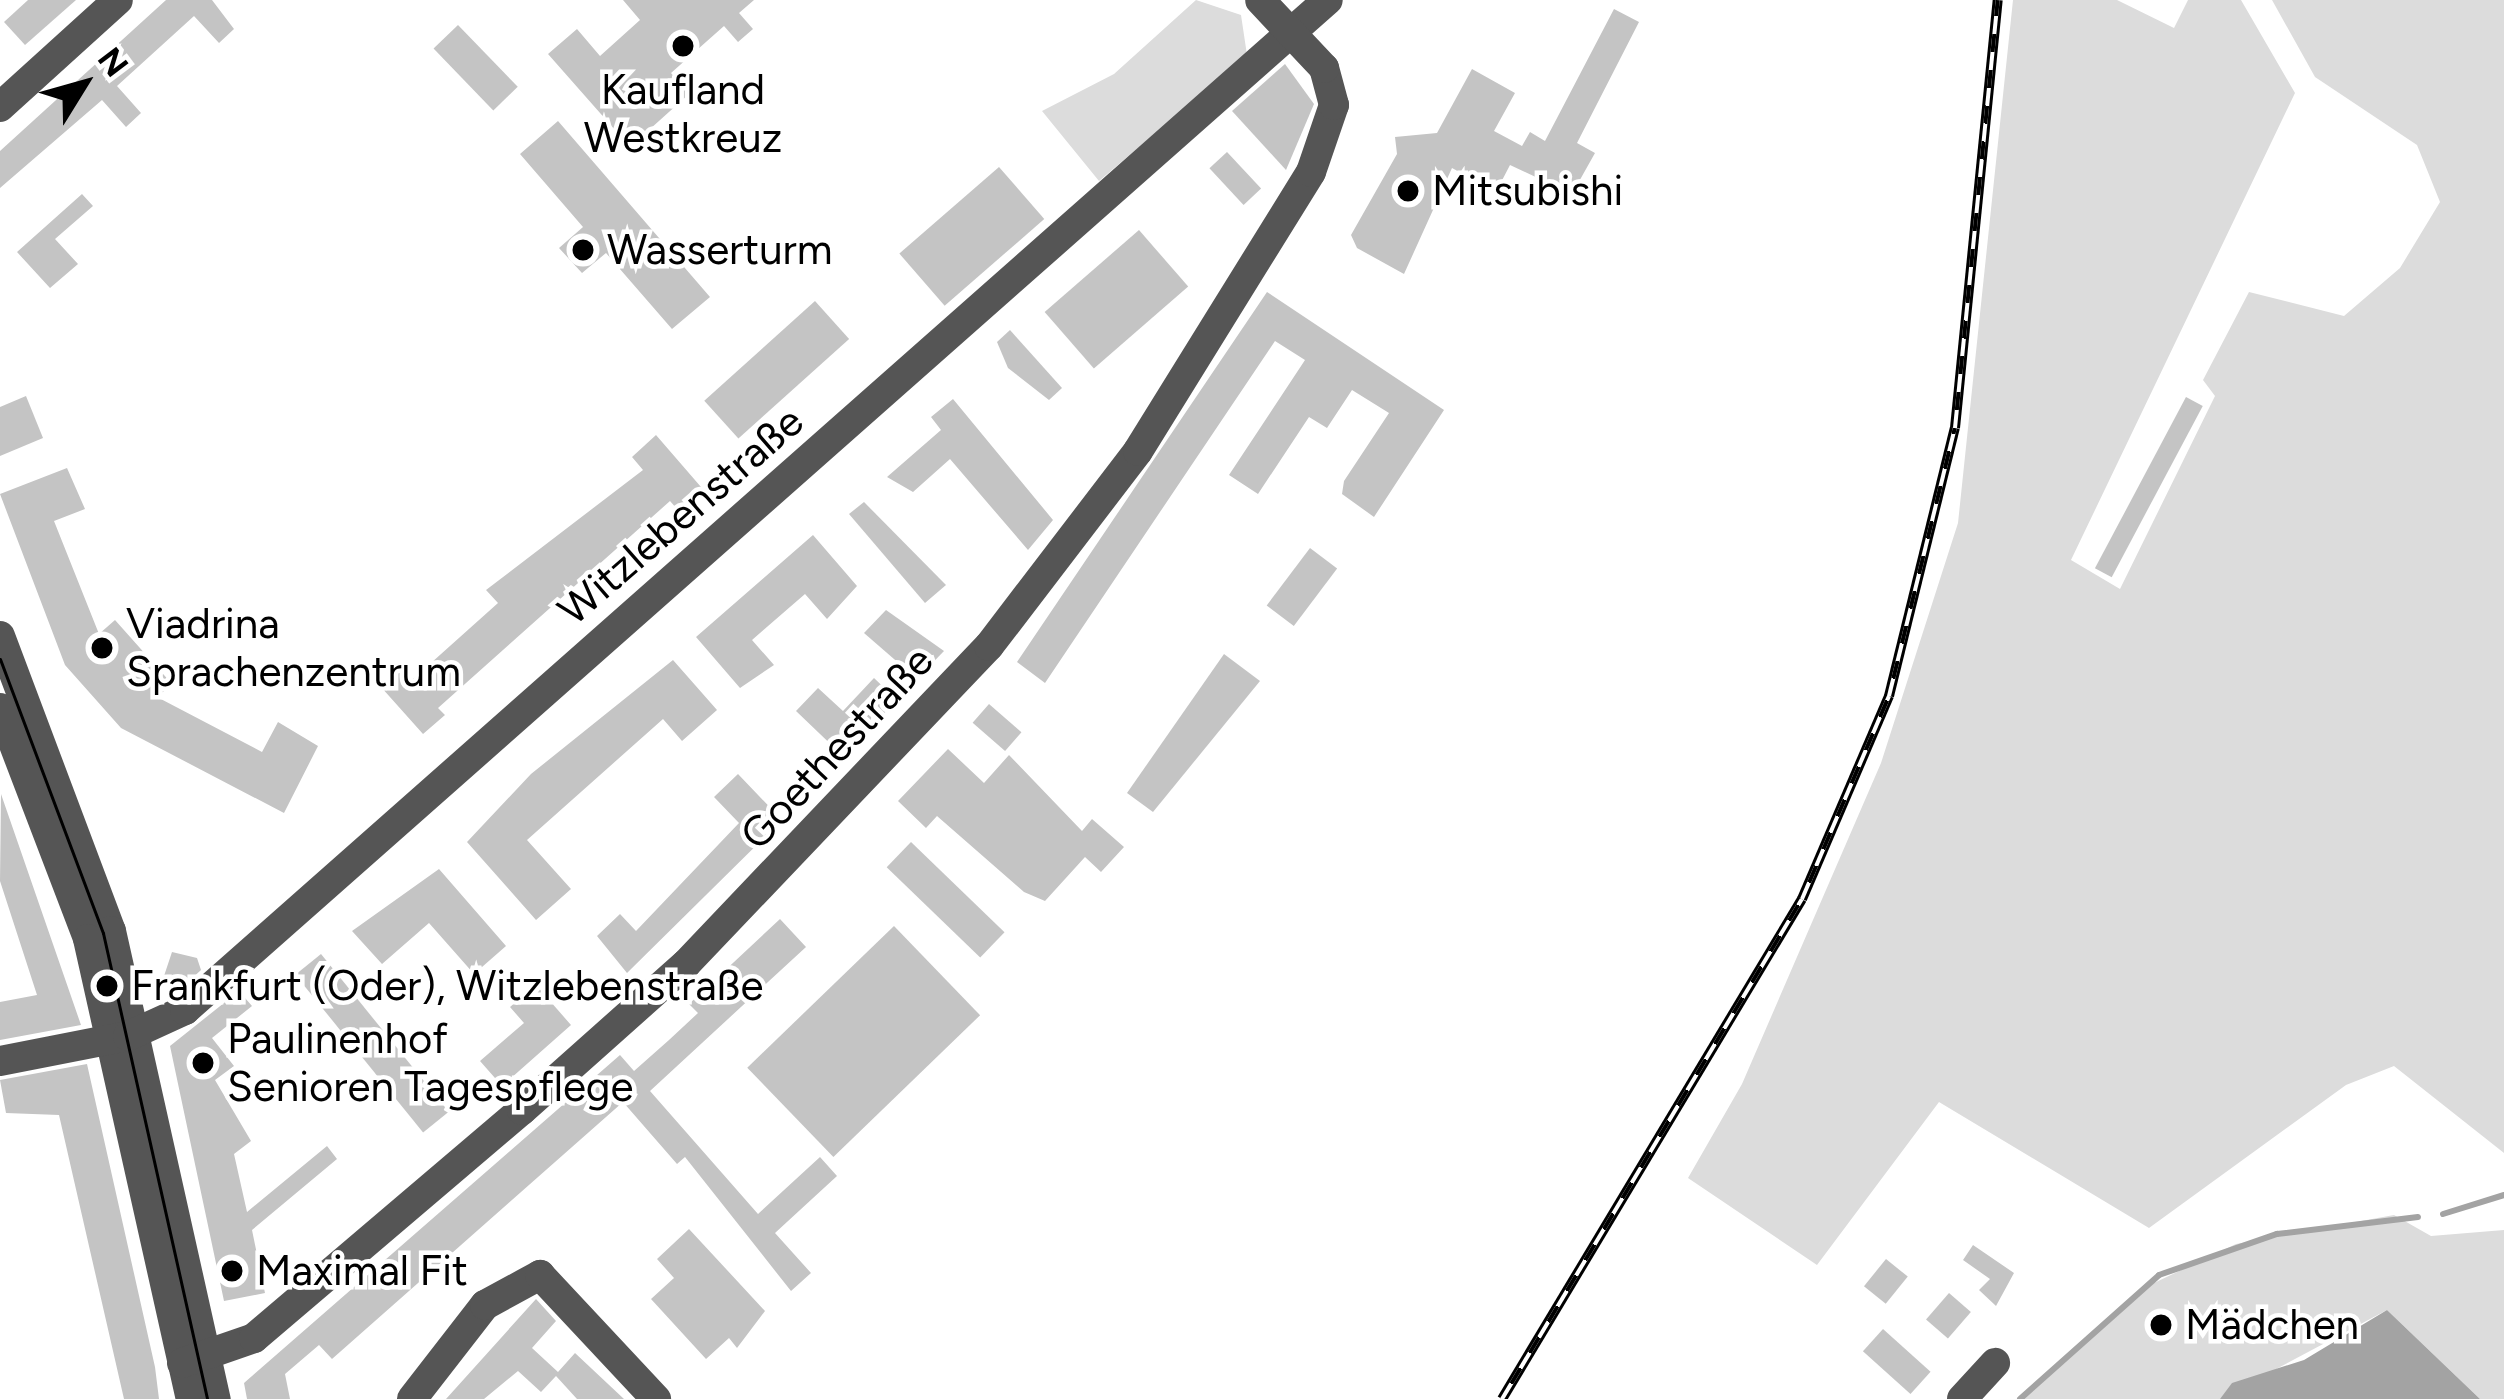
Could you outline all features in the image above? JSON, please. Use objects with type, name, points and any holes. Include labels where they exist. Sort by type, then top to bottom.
[{"type":"street","points":[[0,107],[118,0]]},
{"type":"street","name":"Goethestraße","points":[[194,1360],[254,1338],[686,964],[989,646],[1152,431],[1311,172],[1334,105],[1324,68],[1260,0]]},
{"type":"street","name":"Witzlebenstraße","points":[[0,1061],[125,1036],[185,1010],[1328,0]]},
{"type":"street","points":[[0,636],[125,1036],[194,1360],[191,1399]]},
{"type":"street","points":[[0,708],[125,1036]]},
{"type":"street","points":[[412,1399],[485,1305],[540,1275],[656,1399]]},
{"type":"street","points":[[194,1360],[216,1399]]},
{"type":"street","points":[[1961,1399],[1995,1363]]},
{"type":"shaded area","points":[[1196,0],[1241,15],[1247,55],[1099,181],[1042,111],[1114,74]]},
{"type":"shaded area","points":[[2013,0],[2117,0],[2174,28],[2188,0],[2241,0],[2295,93],[2071,560],[2120,589],[2215,396],[2203,380],[2249,292],[2344,316],[2400,268],[2440,202],[2417,145],[2315,77],[2272,0],[2504,0],[2504,1153],[2394,1066],[2346,1085],[2149,1228],[1939,1102],[1817,1265],[1688,1178],[1742,1084],[1881,763],[1958,523]]},
{"type":"shaded area","points":[[2394,1215],[2431,1236],[2504,1230],[2504,1399],[2480,1399],[2387,1310],[2220,1399],[2020,1399],[2154,1283],[2236,1244]]},
{"type":"shaded area","points":[[2387,1310],[2480,1399],[2220,1399],[2232,1383],[2304,1360]]},
{"type":"building","points":[[28,0],[76,0],[25,45],[4,22]]},
{"type":"building","points":[[166,0],[212,0],[234,29],[219,43],[194,16],[117,86],[141,113],[126,127],[102,100],[0,188],[0,151]]},
{"type":"building","points":[[623,0],[754,0],[739,13],[753,29],[738,42],[724,26],[671,73],[689,94],[630,147],[548,54],[577,29],[600,56],[640,20]]},
{"type":"building","points":[[1614,9],[1639,22],[1577,143],[1595,153],[1572,194],[1510,165],[1496,192],[1452,168],[1404,274],[1357,248],[1351,235],[1397,154],[1395,137],[1437,133],[1472,69],[1515,93],[1494,131],[1522,146],[1530,132],[1545,141]]},
{"type":"building","points":[[458,25],[518,87],[493,110],[434,49]]},
{"type":"building","points":[[1285,64],[1314,104],[1286,170],[1232,111]]},
{"type":"building","points":[[558,121],[710,297],[672,329],[606,253],[582,273],[559,248],[583,227],[520,154]]},
{"type":"building","points":[[1227,152],[1261,189],[1244,205],[1209,168]]},
{"type":"building","points":[[999,167],[1044,219],[945,306],[899,254]]},
{"type":"building","points":[[82,194],[93,206],[55,239],[78,264],[50,288],[17,252]]},
{"type":"building","points":[[1139,230],[1188,287],[1094,369],[1045,312]]},
{"type":"building","points":[[1267,292],[1444,410],[1374,517],[1342,494],[1344,481],[1389,413],[1352,390],[1327,428],[1309,417],[1258,494],[1229,475],[1305,360],[1275,341],[1045,683],[1017,662]]},
{"type":"building","points":[[815,301],[849,339],[738,439],[704,401]]},
{"type":"building","points":[[1010,330],[1062,388],[1049,400],[1008,368],[997,342]]},
{"type":"building","points":[[26,396],[43,438],[0,456],[0,407]]},
{"type":"building","points":[[2186,397],[2203,406],[2112,577],[2095,568]]},
{"type":"building","points":[[953,399],[1053,520],[1028,550],[950,459],[913,492],[887,477],[941,430],[931,417]]},
{"type":"building","points":[[656,435],[701,487],[677,509],[670,501],[438,708],[445,715],[423,734],[381,687],[402,668],[412,680],[498,603],[486,590],[643,470],[632,457]]},
{"type":"building","name":"Viadrina Sprachenzentrum","points":[[67,468],[85,509],[54,521],[99,634],[115,620],[172,684],[157,697],[262,752],[278,722],[318,746],[284,813],[121,728],[65,665],[0,494]]},
{"type":"building","points":[[864,502],[946,585],[925,603],[849,514]]},
{"type":"building","points":[[813,535],[857,586],[827,619],[805,594],[752,640],[774,665],[740,688],[696,637]]},
{"type":"building","points":[[1310,548],[1337,568],[1294,626],[1267,606]]},
{"type":"building","points":[[886,610],[944,651],[917,679],[864,633]]},
{"type":"building","points":[[1224,654],[1260,681],[1153,812],[1127,793]]},
{"type":"building","points":[[673,660],[717,710],[682,741],[663,719],[527,840],[571,889],[536,920],[467,842],[531,774]]},
{"type":"building","points":[[874,678],[897,700],[843,756],[796,711],[818,688],[843,711]]},
{"type":"building","points":[[989,704],[1021,732],[1005,751],[973,723]]},
{"type":"building","points":[[948,749],[984,783],[1009,755],[1082,831],[1092,819],[1124,847],[1101,872],[1085,857],[1045,901],[1024,892],[937,816],[926,828],[898,801]]},
{"type":"building","points":[[738,774],[782,820],[627,973],[597,936],[620,914],[636,931],[739,823],[714,797]]},
{"type":"building","points":[[1,794],[81,1025],[0,1040],[0,1002],[37,995],[0,881]]},
{"type":"building","points":[[911,842],[1005,932],[980,957],[887,867]]},
{"type":"building","points":[[439,869],[506,946],[474,974],[429,923],[382,964],[352,931]]},
{"type":"building","points":[[780,919],[806,947],[650,1091],[758,1214],[820,1157],[837,1176],[775,1233],[811,1273],[791,1291],[685,1157],[677,1164],[623,1102],[332,1359],[319,1345],[285,1374],[290,1399],[247,1399],[244,1383],[620,1055],[634,1071],[669,1040],[698,1013],[689,1004]]},
{"type":"building","points":[[894,926],[980,1015],[833,1157],[747,1068]]},
{"type":"building","points":[[172,952],[197,958],[201,970],[188,982],[164,976]]},
{"type":"building","points":[[321,954],[449,1112],[423,1133],[295,975]]},
{"type":"building","points":[[536,985],[571,1025],[502,1086],[480,1061],[524,1023],[510,1007]]},
{"type":"building","points":[[239,991],[252,1006],[212,1038],[234,1066],[215,1080],[251,1141],[234,1154],[247,1212],[327,1146],[337,1159],[252,1230],[265,1293],[224,1301],[170,1046]]},
{"type":"building","points":[[87,1064],[159,1399],[124,1399],[59,1115],[6,1113],[0,1080]]},
{"type":"building","points":[[689,1229],[765,1311],[737,1348],[729,1338],[706,1359],[651,1299],[674,1278],[657,1259]]},
{"type":"building","points":[[1973,1245],[2014,1273],[1996,1306],[1979,1290],[1990,1279],[1963,1260]]},
{"type":"building","points":[[1886,1259],[1908,1277],[1886,1304],[1864,1286]]},
{"type":"building","points":[[1949,1293],[1971,1312],[1948,1338],[1926,1319]]},
{"type":"building","points":[[536,1299],[556,1321],[532,1348],[558,1372],[575,1353],[624,1399],[577,1399],[556,1376],[541,1392],[518,1371],[484,1399],[446,1399]]},
{"type":"building","points":[[1883,1329],[1931,1372],[1910,1394],[1863,1351]]},
{"type":"waterway","points":[[2443,1214],[2504,1195]]},
{"type":"waterway","points":[[2020,1399],[2159,1275],[2277,1234],[2418,1217]]},
{"type":"tram line","points":[[0,659],[103,933],[207,1399]]},
{"type":"railway","points":[[1502,1399],[1802,899],[1889,696],[1955,428],[1998,0]]},
{"type":"place","name":"Kaufland Westkreuz","points":[[683,46]]},
{"type":"place","name":"Mitsubishi","points":[[1408,191]]},
{"type":"place","name":"Wasserturm","points":[[583,250]]},
{"type":"place","name":"Viadrina Sprachenzentrum","points":[[102,648]]},
{"type":"place","name":"Frankfurt (Oder), Witzlebenstraße","points":[[107,986]]},
{"type":"place","name":"Paulinenhof Senioren Tagespflege","points":[[203,1063]]},
{"type":"place","name":"Maximal Fit","points":[[232,1271]]},
{"type":"place","name":"Mädchen","points":[[2161,1325]]}]
